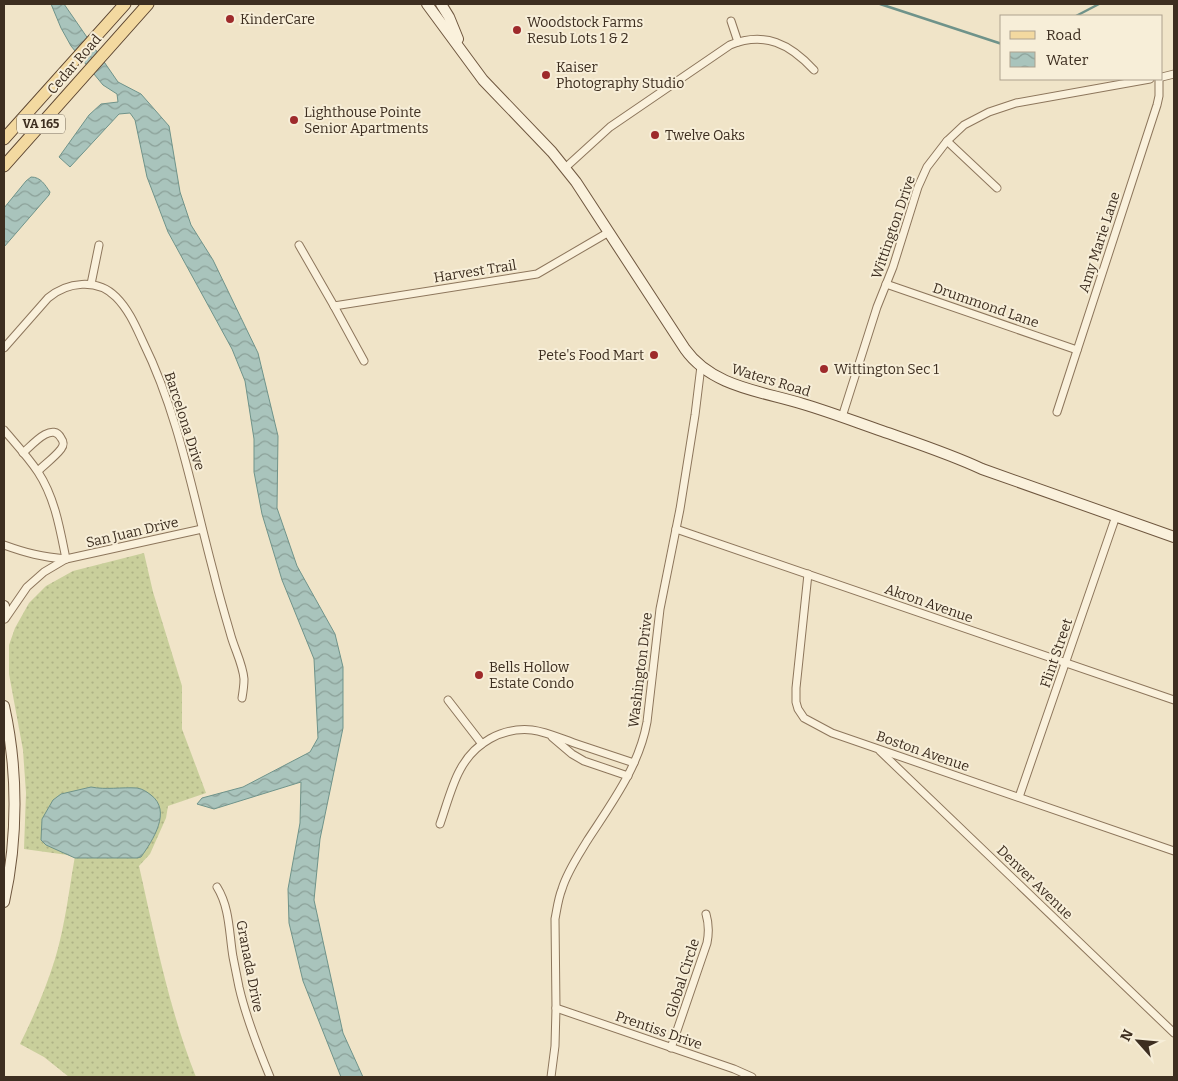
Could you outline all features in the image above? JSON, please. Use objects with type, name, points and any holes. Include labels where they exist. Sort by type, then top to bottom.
[{"type":"main road","name":"Cedar Road","points":[[4,139],[125,4]]},
{"type":"main road","name":"Cedar Road","points":[[4,166],[148,4]]},
{"type":"street","name":"Waters Road","points":[[427,4],[483,80],[534,133],[576,182],[691,358],[708,372],[734,384],[804,404],[959,458],[982,470],[1174,537]]},
{"type":"street","name":"Waters Road","points":[[441,4],[449,17],[465,56]]},
{"type":"street","points":[[731,21],[738,42]]},
{"type":"street","points":[[565,168],[610,127],[730,45],[747,39],[759,39],[781,44],[803,58],[814,70]]},
{"type":"street","name":"Wittington Drive","points":[[842,418],[918,187],[927,167],[947,141],[975,118],[1003,106],[1144,80]]},
{"type":"street","name":"Amy Marie Lane","points":[[1058,412],[1157,105],[1161,80]]},
{"type":"street","points":[[947,141],[997,188]]},
{"type":"street","name":"Harvest Trail","points":[[334,306],[537,274],[609,232]]},
{"type":"street","points":[[4,348],[55,292],[74,285],[91,284],[99,245]]},
{"type":"street","points":[[299,245],[364,361]]},
{"type":"street","name":"Barcelona Drive","points":[[91,284],[116,296],[123,305],[153,361],[168,401],[191,480],[229,629],[242,669],[244,679],[242,698]]},
{"type":"street","name":"Drummond Lane","points":[[886,284],[1077,350]]},
{"type":"street","name":"Washington Drive","points":[[551,1077],[555,1046],[556,919],[558,902],[567,876],[628,776],[644,739],[660,609],[676,528],[695,415],[701,366]]},
{"type":"street","points":[[4,430],[38,471],[53,502],[66,559]]},
{"type":"street","points":[[23,453],[46,433],[54,432],[59,434],[63,441],[63,446],[38,471]]},
{"type":"street","name":"Flint Street","points":[[1019,797],[1116,516]]},
{"type":"street","name":"Akron Avenue","points":[[676,528],[1174,700]]},
{"type":"street","name":"San Juan Drive","points":[[4,545],[33,555],[66,559],[202,529]]},
{"type":"street","name":"San Juan Drive","points":[[4,622],[27,586],[44,572],[66,559]]},
{"type":"street","name":"Boston Avenue","points":[[808,574],[796,688],[798,709],[804,718],[832,732],[1174,851]]},
{"type":"street","points":[[4,606],[4,617]]},
{"type":"street","points":[[448,700],[482,744]]},
{"type":"street","points":[[4,706],[14,775],[14,834],[4,902]]},
{"type":"street","points":[[440,824],[459,771],[464,763],[475,749],[488,739],[501,733],[515,730],[532,730],[634,764]]},
{"type":"street","points":[[547,734],[584,761],[628,776]]},
{"type":"street","name":"Denver Avenue","points":[[878,748],[1174,1032]]},
{"type":"street","name":"Granada Drive","points":[[217,887],[226,906],[239,988],[248,1019],[270,1077]]},
{"type":"street","name":"Global Circle","points":[[671,1048],[709,936],[706,914]]},
{"type":"street","name":"Prentiss Drive","points":[[556,1008],[734,1069],[752,1077]]},
{"type":"green space","points":[[144,553],[153,592],[182,686],[182,729],[206,793],[168,806],[166,818],[150,854],[139,866],[170,999],[196,1077],[69,1077],[44,1057],[20,1044],[48,981],[55,959],[64,921],[75,856],[24,849],[26,793],[23,750],[9,674],[9,645],[15,628],[29,603],[46,586],[73,571]]},
{"type":"water","points":[[51,4],[64,4],[118,82],[141,94],[169,126],[180,192],[191,225],[213,260],[258,353],[278,436],[277,508],[297,566],[335,634],[343,667],[343,728],[320,839],[314,900],[343,1033],[363,1077],[341,1077],[303,981],[289,923],[288,889],[300,823],[301,782],[214,809],[197,804],[202,798],[243,787],[310,752],[318,738],[314,659],[282,580],[262,514],[254,472],[254,439],[245,381],[232,349],[168,232],[147,177],[135,120],[130,113],[119,114],[70,167],[59,157],[89,115],[101,104],[118,102],[117,94],[103,85],[71,46]]},
{"type":"water","points":[[31,177],[37,178],[42,182],[50,192],[49,195],[4,247],[4,208]]},
{"type":"water","points":[[91,787],[139,788],[157,802],[160,809],[158,826],[151,842],[141,857],[75,858],[46,845],[41,840],[42,819],[53,800],[61,794]]},
{"type":"waterway","points":[[880,4],[1000,43]]},
{"type":"waterway","points":[[1078,15],[1099,4]]},
{"type":"place","name":"KinderCare","points":[[230,19]]},
{"type":"place","name":"Woodstock Farms Resub Lots 1 & 2","points":[[517,30]]},
{"type":"place","name":"Kaiser Photography Studio","points":[[546,75]]},
{"type":"place","name":"Lighthouse Pointe Senior Apartments","points":[[294,120]]},
{"type":"place","name":"Twelve Oaks","points":[[655,135]]},
{"type":"place","name":"Pete's Food Mart","points":[[654,355]]},
{"type":"place","name":"Wittington Sec 1","points":[[824,369]]},
{"type":"place","name":"Bells Hollow Estate Condo","points":[[479,675]]}]
